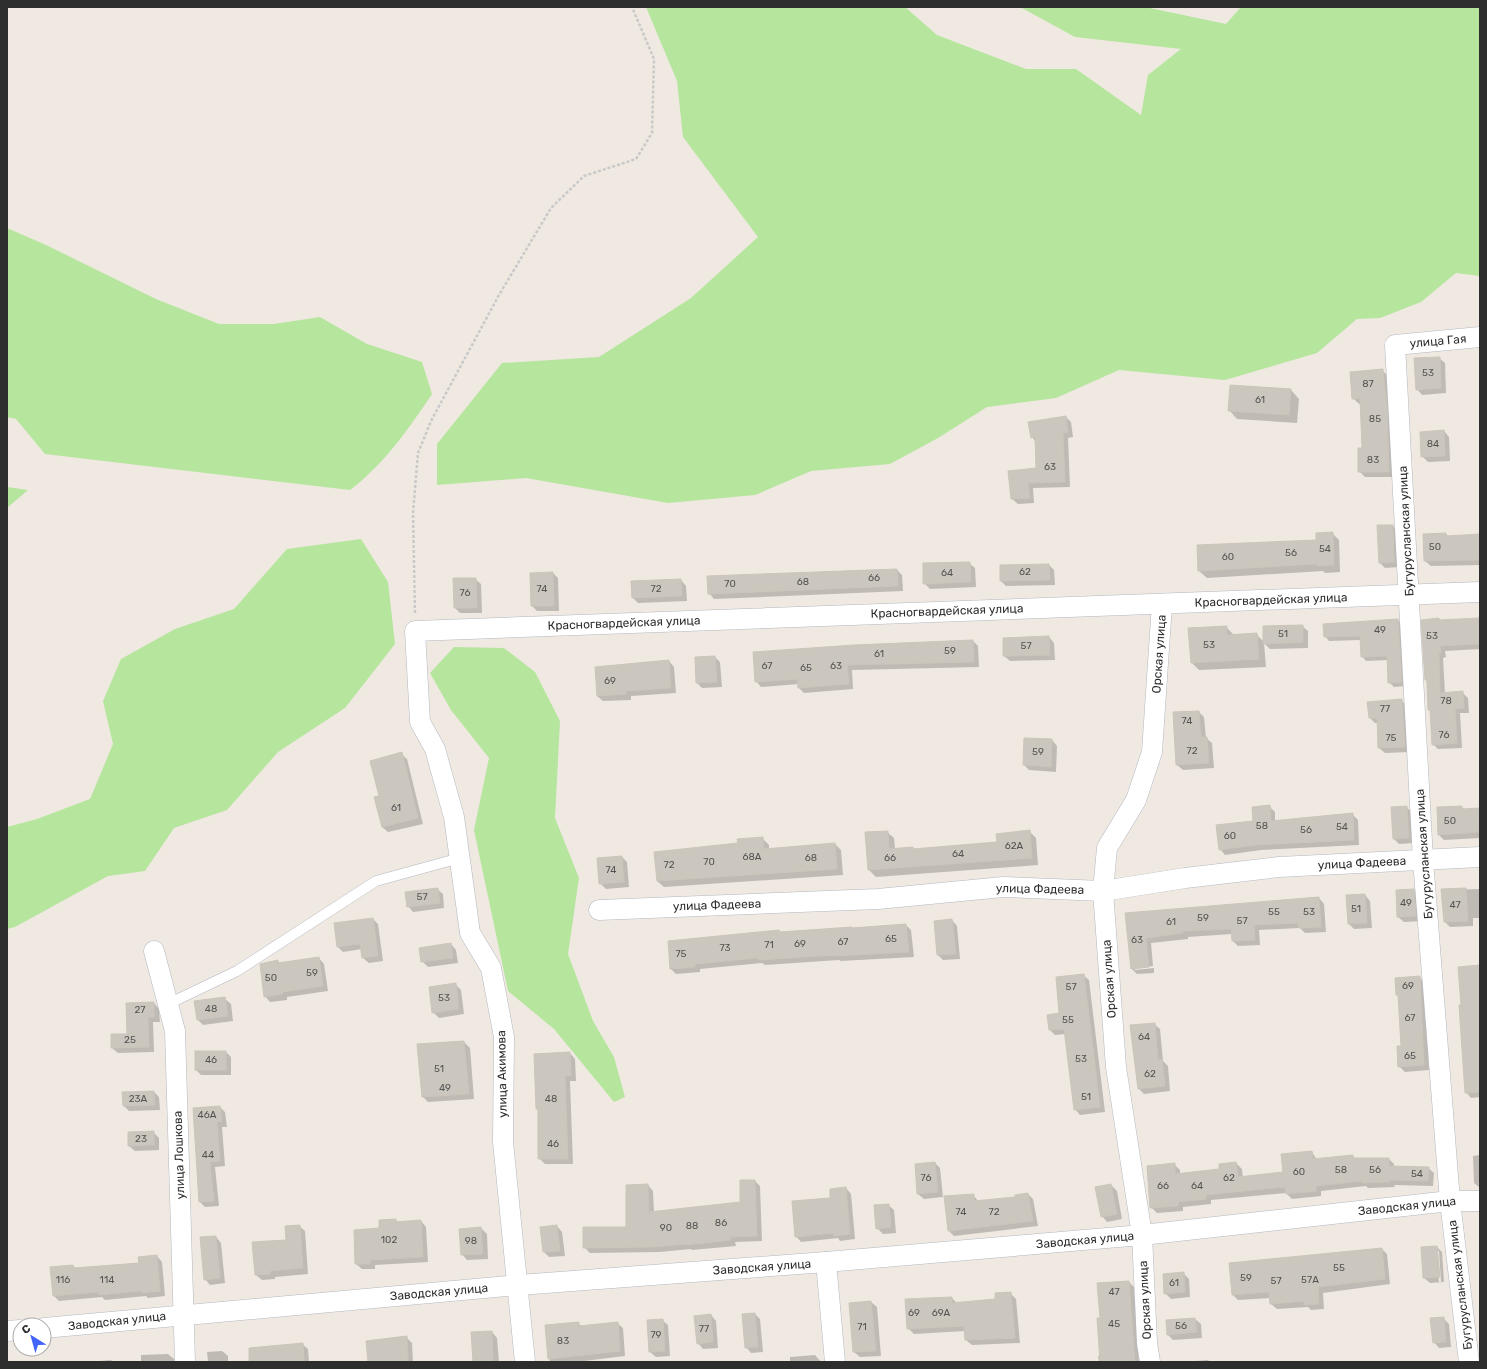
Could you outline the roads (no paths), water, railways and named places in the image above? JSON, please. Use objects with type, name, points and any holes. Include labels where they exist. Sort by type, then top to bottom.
[{"type":"street","name":"улица Гая","points":[[1395,345],[1480,337]]},
{"type":"street","name":"Бугурусланская улица","points":[[1395,345],[1410,595],[1423,860],[1450,1201],[1469,1362]]},
{"type":"street","name":"Красногвардейская улица","points":[[415,631],[1480,592]]},
{"type":"street","name":"Орская улица","points":[[1150,1362],[1147,1343],[1142,1235],[1116,1067],[1103,891],[1107,848],[1136,800],[1152,752],[1162,604]]},
{"type":"street","name":"улица Акимова","points":[[415,631],[420,722],[435,749],[454,817],[470,933],[491,968],[504,1037],[503,1142],[519,1285],[525,1362]]},
{"type":"street","name":"улица Фадеева","points":[[599,910],[878,899],[1003,887],[1103,891],[1185,878],[1279,867],[1480,857]]},
{"type":"street","name":"улица Лошкова","points":[[154,951],[174,1031],[185,1362]]},
{"type":"street","name":"Заводская улица","points":[[52,1327],[184,1314],[519,1285],[826,1262],[1142,1235],[1450,1201],[1480,1201]]},
{"type":"street","points":[[826,1262],[835,1362]]},
{"type":"lane","points":[[168,1004],[237,971],[376,881],[460,858]]}]
